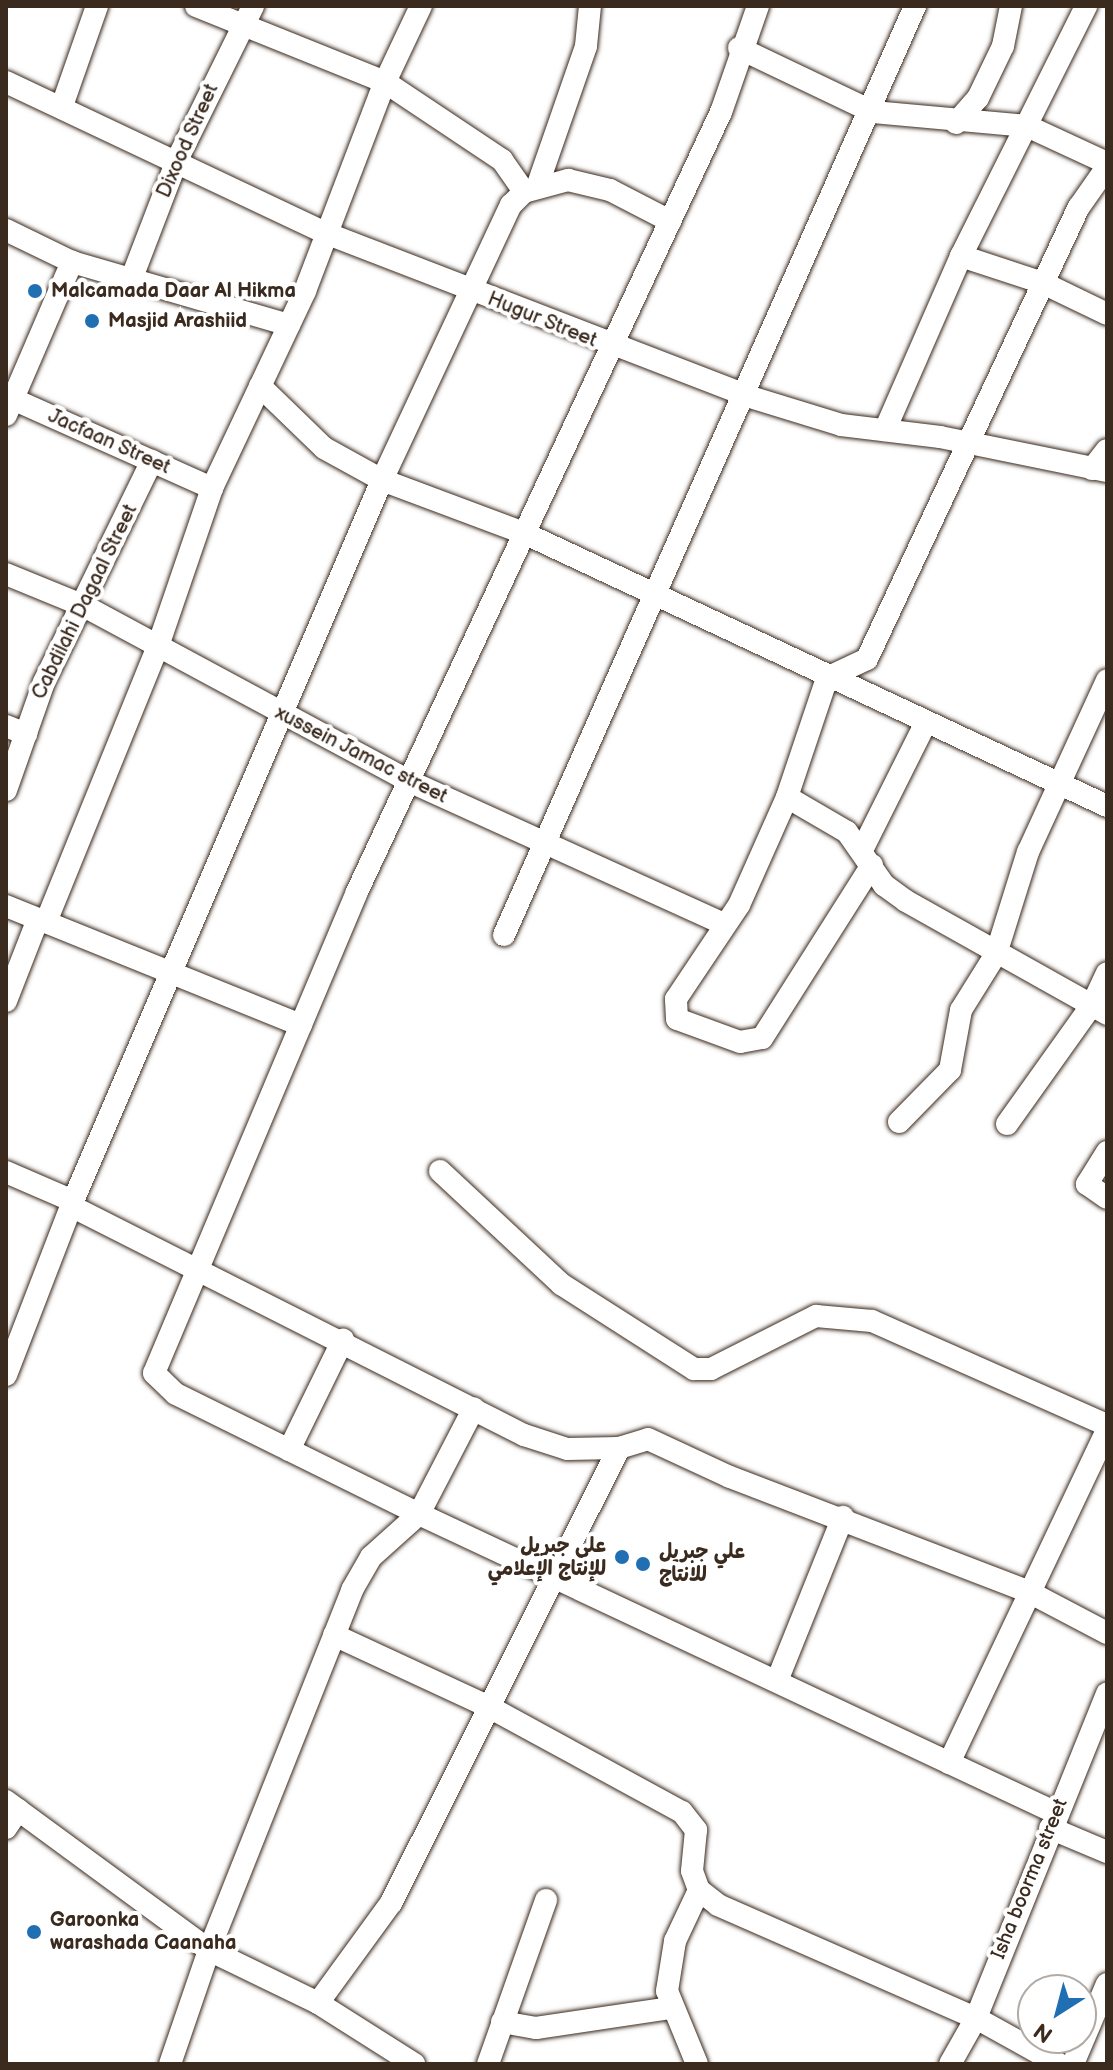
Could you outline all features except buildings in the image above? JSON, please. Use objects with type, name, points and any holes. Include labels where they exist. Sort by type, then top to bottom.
[{"type":"street","points":[[62,106],[97,6]]},
{"type":"street","points":[[196,6],[241,28],[385,82],[502,160],[530,190]]},
{"type":"street","name":"Dixood Street","points":[[131,280],[177,160],[253,6]]},
{"type":"street","points":[[6,1001],[158,646],[212,488],[289,325],[328,234],[385,82],[421,6]]},
{"type":"street","points":[[530,190],[586,46],[590,6]]},
{"type":"street","points":[[758,6],[739,48],[721,112],[608,346],[301,1025],[154,1361],[158,1383],[557,1581],[949,1763],[1107,1852]]},
{"type":"street","points":[[504,935],[873,112],[915,6]]},
{"type":"street","points":[[956,123],[978,98],[1003,46],[1011,6]]},
{"type":"street","points":[[885,430],[961,256],[1086,6]]},
{"type":"street","points":[[739,48],[873,112],[956,123],[1027,126],[1107,165],[1079,207],[971,444],[867,659],[827,678],[787,797],[739,905],[722,923],[673,1013],[751,1043],[769,1032],[868,856],[926,722]]},
{"type":"street","name":"Hugur Street","points":[[6,82],[177,160],[328,234],[608,346],[747,396],[841,425],[971,444],[1100,470]]},
{"type":"street","points":[[6,1375],[72,1203],[175,973],[382,480],[468,290],[511,205],[530,190],[568,180],[610,190],[670,221]]},
{"type":"street","points":[[6,230],[72,262],[289,325]]},
{"type":"street","points":[[961,256],[1043,283],[1107,314]]},
{"type":"street","points":[[8,404],[72,262]]},
{"type":"street","points":[[260,386],[324,448],[382,480],[524,533],[827,678],[1107,806]]},
{"type":"street","name":"Jacfaan Street","points":[[8,404],[212,488]]},
{"type":"street","points":[[1100,470],[1107,450]]},
{"type":"street","name":"Cabdilahi Dagaal Street","points":[[6,790],[16,730],[84,606],[152,461]]},
{"type":"street","name":"xussein Jamac street","points":[[6,574],[84,606],[281,716],[411,782],[722,923]]},
{"type":"street","points":[[899,1122],[950,1070],[961,1010],[996,954],[1057,781],[1107,680]]},
{"type":"street","points":[[787,797],[868,856],[884,885],[906,901],[1099,1010]]},
{"type":"street","points":[[6,906],[301,1025]]},
{"type":"street","points":[[1007,1124],[1099,1010],[1107,973]]},
{"type":"street","points":[[1107,1152],[1087,1184],[1107,1198]]},
{"type":"street","points":[[440,1171],[561,1284],[694,1369],[711,1369],[816,1316],[872,1321],[1107,1425]]},
{"type":"street","points":[[6,1172],[474,1408],[567,1449],[619,1448],[648,1439],[730,1477],[843,1517],[1029,1592],[1107,1633]]},
{"type":"street","points":[[289,1450],[343,1340]]},
{"type":"street","points":[[170,2064],[209,1950],[334,1635],[371,1557],[419,1514],[474,1408]]},
{"type":"street","points":[[949,1763],[1107,1431]]},
{"type":"street","points":[[318,2003],[391,1903],[557,1581],[619,1448]]},
{"type":"street","points":[[777,1681],[843,1517]]},
{"type":"street","points":[[334,1635],[491,1708],[682,1812],[696,1830],[692,1871],[699,1890],[718,1905],[976,2018],[1059,2064]]},
{"type":"street","name":"Isha boorma street","points":[[950,2064],[976,2018],[1107,1693]]},
{"type":"street","points":[[10,1813],[209,1950],[318,2003],[414,2064]]},
{"type":"street","points":[[697,2064],[670,2008],[675,1941],[699,1890]]},
{"type":"street","points":[[488,2064],[546,1900]]},
{"type":"street","points":[[1073,2064],[1107,1984]]},
{"type":"street","points":[[502,2022],[536,2028],[670,2008]]},
{"type":"place","name":"Malcamada Daar Al Hikma","points":[[35,291]]},
{"type":"place","name":"Masjid Arashiid","points":[[92,321]]},
{"type":"place","name":"علي جبريل للإنتاج الإعلامي","points":[[622,1557]]},
{"type":"place","name":"علي جبريل للانتاج","points":[[643,1564]]},
{"type":"place","name":"Garoonka warashada Caanaha","points":[[34,1932]]}]
